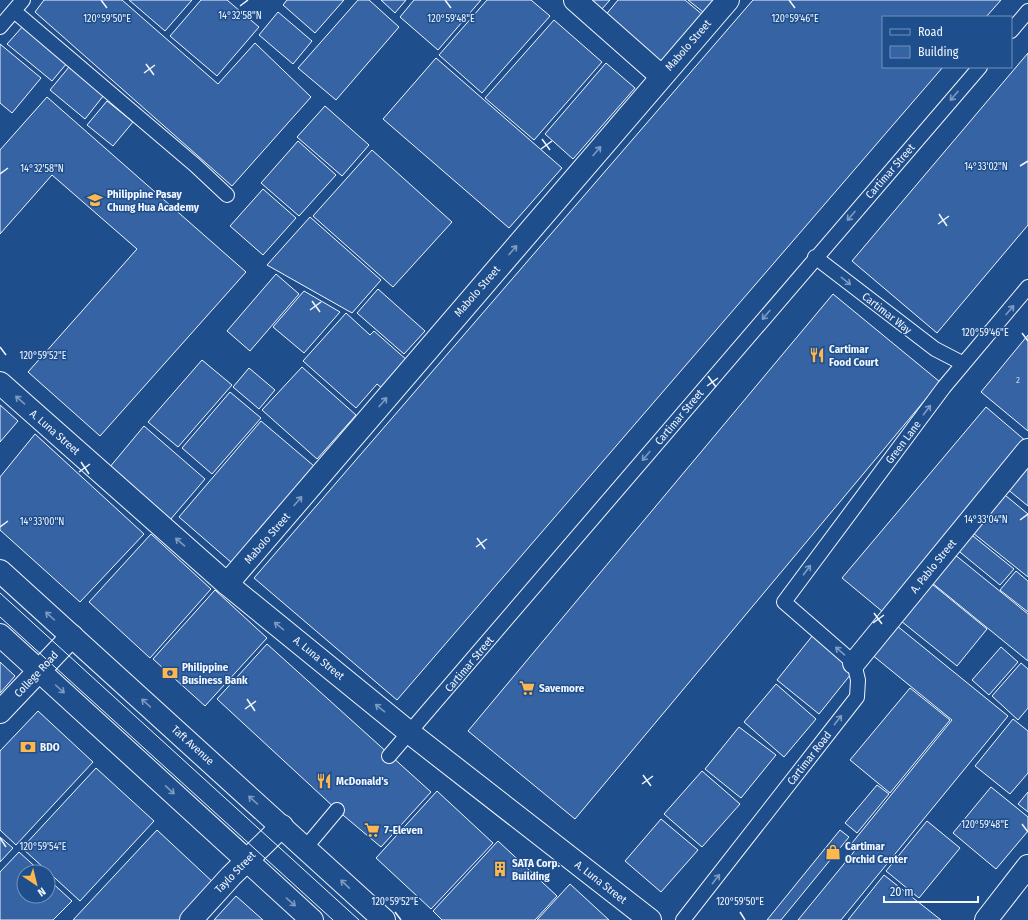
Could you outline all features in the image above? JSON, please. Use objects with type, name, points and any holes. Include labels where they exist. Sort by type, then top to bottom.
[{"type":"street","points":[[575,0],[661,76]]},
{"type":"street","name":"Mabolo Street","points":[[227,584],[661,76],[728,0]]},
{"type":"street","name":"A. Luna Street","points":[[0,383],[227,584],[410,733],[650,920]]},
{"type":"street","name":"A. Pablo Street","points":[[854,663],[1028,450]]},
{"type":"street","name":"Taft Avenue","points":[[0,571],[306,847],[384,920]]},
{"type":"street","points":[[0,635],[312,920]]},
{"type":"street","name":"College Road","points":[[0,712],[72,636]]},
{"type":"street","name":"Taylo Street","points":[[191,920],[246,860],[282,826]]},
{"type":"street","points":[[986,920],[1028,866]]},
{"type":"lane","points":[[0,27],[18,5],[195,164],[227,195]]},
{"type":"lane","points":[[1012,30],[1028,12]]},
{"type":"lane","name":"Cartimar Street","points":[[389,756],[815,257],[979,68]]},
{"type":"lane","name":"Cartimar Way","points":[[815,257],[935,349],[962,363]]},
{"type":"lane","name":"Green Lane","points":[[854,663],[784,602],[962,363],[1014,306],[1028,287]]},
{"type":"lane","name":"Cartimar Road","points":[[683,920],[857,697],[858,680],[854,663]]},
{"type":"lane","points":[[306,847],[338,810]]},
{"type":"building","points":[[44,0],[122,0],[218,84],[255,43],[311,97],[232,186],[35,12]]},
{"type":"building","points":[[129,0],[192,0],[165,31]]},
{"type":"building","points":[[201,0],[227,0],[259,27],[217,76],[170,36]]},
{"type":"building","points":[[287,0],[344,0],[315,33],[283,5]]},
{"type":"building","points":[[358,0],[369,0],[399,27],[336,100],[298,68]]},
{"type":"building","points":[[381,0],[406,0],[395,13]]},
{"type":"building","points":[[414,0],[481,0],[438,50],[400,17]]},
{"type":"building","points":[[487,0],[531,0],[550,16],[482,93],[439,55]]},
{"type":"building","points":[[591,0],[610,0],[601,10]]},
{"type":"building","points":[[618,0],[685,0],[704,16],[662,66],[604,17]]},
{"type":"building","points":[[688,0],[722,0],[708,16]]},
{"type":"building","points":[[753,0],[1001,0],[987,16],[882,16],[882,68],[942,68],[397,700],[254,578]]},
{"type":"building","points":[[278,12],[312,41],[293,64],[259,35]]},
{"type":"building","points":[[554,20],[602,62],[534,140],[485,98]]},
{"type":"building","points":[[23,26],[67,63],[52,81],[7,44]]},
{"type":"building","points":[[0,44],[41,78],[12,113],[0,103]]},
{"type":"building","points":[[1028,53],[1028,225],[937,333],[852,261]]},
{"type":"building","points":[[436,58],[562,168],[509,228],[383,119]]},
{"type":"building","points":[[606,63],[635,88],[573,159],[545,134]]},
{"type":"building","points":[[69,67],[104,95],[85,119],[50,90]]},
{"type":"building","points":[[47,97],[246,272],[100,436],[28,372],[137,249],[52,175],[0,234],[0,150]]},
{"type":"building","points":[[107,101],[133,122],[113,146],[87,125]]},
{"type":"building","points":[[325,106],[369,145],[342,176],[297,137]]},
{"type":"building","points":[[298,141],[336,175],[299,216],[261,183]]},
{"type":"building","points":[[372,150],[452,222],[393,287],[313,216]]},
{"type":"building","points":[[263,189],[296,218],[263,255],[230,226]]},
{"type":"building","points":[[310,217],[381,280],[352,313],[267,265]]},
{"type":"building","points":[[276,274],[299,294],[250,351],[227,331]]},
{"type":"building","points":[[378,289],[425,331],[404,354],[357,313]]},
{"type":"building","points":[[304,291],[340,312],[304,353],[273,327]]},
{"type":"building","points":[[833,294],[940,382],[575,819],[468,731]]},
{"type":"building","points":[[346,313],[370,335],[374,331],[408,361],[383,389],[377,384],[356,408],[303,361]]},
{"type":"building","points":[[1028,335],[1028,431],[981,392]]},
{"type":"building","points":[[202,360],[232,385],[178,447],[148,422]]},
{"type":"building","points":[[302,367],[356,415],[317,459],[262,410]]},
{"type":"building","points":[[249,368],[275,390],[259,409],[233,387]]},
{"type":"building","points":[[230,392],[261,418],[212,474],[182,448]]},
{"type":"building","points":[[0,405],[18,421],[0,442]]},
{"type":"building","points":[[986,407],[1027,442],[883,612],[842,578]]},
{"type":"building","points":[[261,421],[314,466],[232,563],[179,517]]},
{"type":"building","points":[[144,426],[205,479],[170,520],[109,468]]},
{"type":"building","points":[[35,434],[144,534],[80,602],[0,530],[0,477]]},
{"type":"building","points":[[1028,462],[1028,506],[1006,488]]},
{"type":"building","points":[[1000,491],[1028,514],[1028,577],[968,529]]},
{"type":"building","points":[[968,532],[1014,569],[1000,585],[955,548]]},
{"type":"building","points":[[151,534],[211,589],[150,658],[89,602]]},
{"type":"building","points":[[954,554],[1028,614],[1028,661],[931,582]]},
{"type":"building","points":[[1016,571],[1028,581],[1028,612],[1000,590]]},
{"type":"building","points":[[932,584],[987,629],[957,666],[901,621]]},
{"type":"building","points":[[215,590],[267,638],[205,706],[153,659]]},
{"type":"building","points":[[896,625],[1008,716],[841,920],[798,920],[857,848],[852,843],[952,720],[871,654]]},
{"type":"building","points":[[813,635],[855,669],[819,714],[777,680]]},
{"type":"building","points":[[267,644],[431,792],[381,847],[337,810],[217,699]]},
{"type":"building","points":[[1001,647],[1018,662],[989,695],[972,680]]},
{"type":"building","points":[[0,662],[15,676],[0,693]]},
{"type":"building","points":[[1021,663],[1028,669],[1028,708],[1018,720],[992,696]]},
{"type":"building","points":[[776,684],[816,719],[784,757],[744,722]]},
{"type":"building","points":[[910,688],[950,720],[890,793],[850,760]]},
{"type":"building","points":[[38,711],[93,762],[16,845],[0,830],[0,751]]},
{"type":"building","points":[[1013,719],[1028,731],[1028,773],[1010,794],[975,766]]},
{"type":"building","points":[[739,727],[776,755],[741,798],[705,769]]},
{"type":"building","points":[[96,768],[154,821],[80,901],[56,879],[56,864],[40,864],[22,848]]},
{"type":"building","points":[[702,771],[740,804],[702,847],[664,814]]},
{"type":"building","points":[[877,785],[889,794],[857,833],[845,823]]},
{"type":"building","points":[[991,787],[1028,817],[1028,831],[996,869],[953,833]]},
{"type":"building","points":[[437,791],[493,843],[431,909],[376,858]]},
{"type":"building","points":[[1028,792],[1028,812],[1018,804]]},
{"type":"building","points":[[661,819],[698,850],[661,892],[625,861]]},
{"type":"building","points":[[927,821],[960,848],[919,898],[886,871]]},
{"type":"building","points":[[157,830],[216,885],[184,920],[73,920]]},
{"type":"building","points":[[840,830],[849,837],[781,920],[767,920]]},
{"type":"building","points":[[0,837],[13,848],[0,862]]},
{"type":"building","name":"SATA Corp. Building","points":[[498,841],[557,896],[535,920],[442,920],[433,911]]},
{"type":"building","points":[[19,852],[32,864],[16,864],[16,904],[56,904],[56,886],[72,901],[53,920],[0,920],[0,872]]},
{"type":"building","points":[[884,875],[941,920],[848,920]]},
{"type":"building","points":[[570,884],[609,920],[537,920]]},
{"type":"building","points":[[236,896],[263,920],[214,920]]},
{"type":"tram line","points":[[0,593],[359,920]]},
{"type":"tram line","points":[[0,617],[333,920]]},
{"type":"place","name":"Philippine Pasay Chung Hua Academy","points":[[95,200]]},
{"type":"place","name":"Cartimar Food Court","points":[[817,355]]},
{"type":"place","name":"Philippine Business Bank","points":[[170,673]]},
{"type":"place","name":"Savemore","points":[[527,688]]},
{"type":"place","name":"BDO","points":[[28,747]]},
{"type":"place","name":"McDonald's","points":[[324,781]]},
{"type":"place","name":"7-Eleven","points":[[372,830]]},
{"type":"place","name":"Cartimar Orchid Center","points":[[833,852]]},
{"type":"place","name":"SATA Corp. Building","points":[[500,869]]}]
